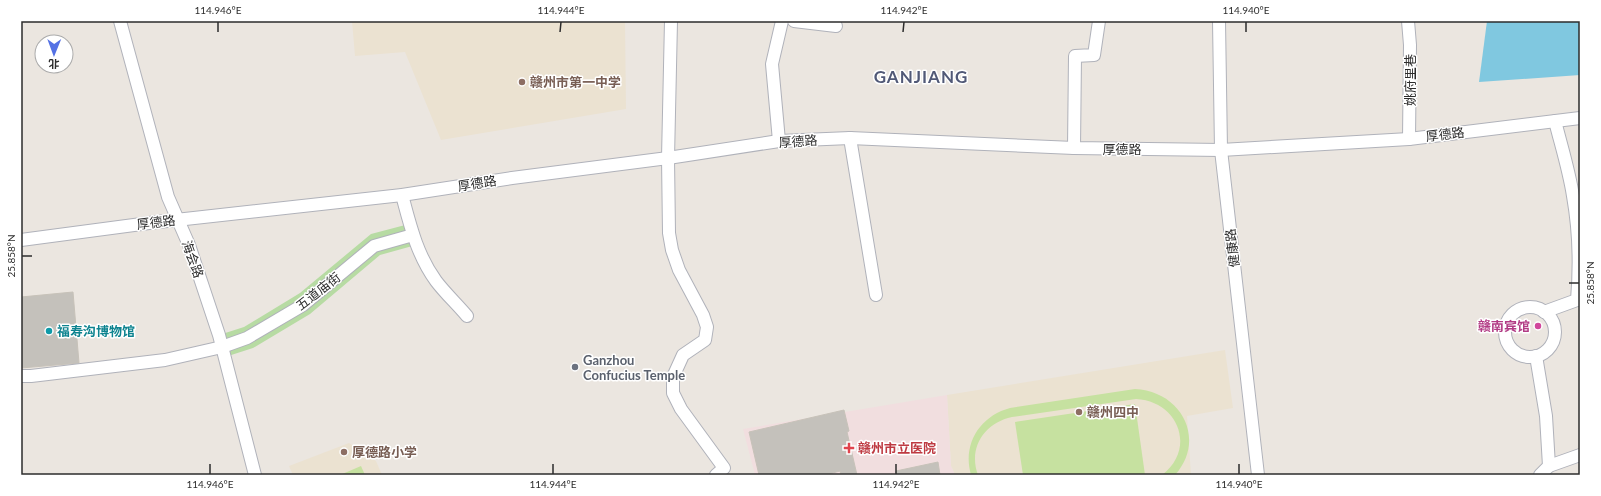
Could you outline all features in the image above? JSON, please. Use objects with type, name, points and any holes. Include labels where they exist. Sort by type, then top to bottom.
[{"type":"street","name":"海会路","points":[[120,21],[168,197],[189,245],[222,347],[255,475]]},
{"type":"street","points":[[671,21],[668,158],[669,233],[672,250],[679,270],[703,315],[707,327],[705,340],[683,355],[677,365],[673,377],[673,393],[682,409],[724,468],[716,475]]},
{"type":"street","points":[[779,142],[772,64],[782,21]]},
{"type":"street","points":[[794,21],[836,26]]},
{"type":"street","points":[[1074,148],[1075,56],[1094,55],[1098,21]]},
{"type":"street","name":"健康路","points":[[1220,21],[1221,150],[1258,475]]},
{"type":"street","name":"姚府里巷","points":[[1408,21],[1410,45],[1409,139]]},
{"type":"street","name":"厚德路","points":[[21,240],[177,220],[402,195],[512,178],[779,142],[850,138],[1074,148],[1221,150],[1409,139],[1580,118]]},
{"type":"street","points":[[1544,312],[1577,300],[1579,284],[1578,245],[1573,195],[1555,121]]},
{"type":"street","points":[[850,138],[876,295]]},
{"type":"street","points":[[402,195],[413,235],[423,261],[436,282],[467,316]]},
{"type":"street","name":"五道庙街","points":[[21,376],[62,373],[165,360],[222,347],[247,338],[303,305],[374,246],[413,235]]},
{"type":"street","points":[[1528,307],[1537,308],[1544,312],[1554,325],[1555,333],[1549,348],[1536,356],[1520,354],[1513,350],[1508,344],[1505,336],[1505,328],[1511,317],[1520,309],[1528,307]]},
{"type":"street","points":[[1536,356],[1546,416],[1549,466]]},
{"type":"street","points":[[1540,475],[1549,466],[1580,455]]},
{"type":"shaded area","name":"赣州市第一中学","points":[[352,21],[625,21],[626,109],[441,140],[405,52],[355,56]]},
{"type":"shaded area","name":"赣州四中","points":[[1225,350],[1233,408],[1187,416],[1191,475],[955,475],[951,466],[947,395]]},
{"type":"shaded area","name":"赣州市立医院","points":[[947,395],[951,466],[955,475],[755,475],[743,429]]},
{"type":"shaded area","name":"厚德路小学","points":[[349,443],[376,461],[382,475],[293,475],[289,466]]},
{"type":"green space","points":[[409,224],[416,245],[380,255],[310,314],[253,348],[225,357],[219,335],[244,327],[300,293],[371,234]]},
{"type":"green space","points":[[1135,389],[1151,392],[1165,398],[1176,408],[1184,419],[1189,432],[1189,447],[1184,461],[1175,475],[1162,475],[1173,464],[1179,452],[1180,440],[1178,428],[1172,417],[1163,408],[1151,402],[1136,399],[1012,417],[1002,420],[986,431],[981,438],[975,455],[975,465],[978,475],[971,475],[969,453],[971,442],[982,425],[990,417],[999,412],[1010,408]]},
{"type":"green space","points":[[1135,404],[1145,475],[1023,475],[1015,422]]},
{"type":"green space","points":[[361,466],[365,475],[340,475]]},
{"type":"water","points":[[1487,21],[1580,21],[1580,75],[1479,82]]},
{"type":"building","name":"福寿沟博物馆","points":[[73,292],[79,363],[21,368],[21,297]]},
{"type":"building","points":[[844,410],[849,431],[847,432],[857,475],[841,475],[840,471],[825,475],[759,475],[749,432]]},
{"type":"building","points":[[938,462],[940,475],[896,475],[896,471]]},
{"type":"place","name":"赣州市第一中学","points":[[522,82]]},
{"type":"place","name":"赣南宾馆","points":[[1538,326]]},
{"type":"place","name":"福寿沟博物馆","points":[[49,331]]},
{"type":"place","name":"Ganzhou Confucius Temple","points":[[575,367]]},
{"type":"place","name":"赣州四中","points":[[1079,412]]},
{"type":"place","name":"赣州市立医院","points":[[849,448]]},
{"type":"place","name":"厚德路小学","points":[[344,452]]},
{"type":"district","name":"GANJIANG","points":[[921,77]]}]
